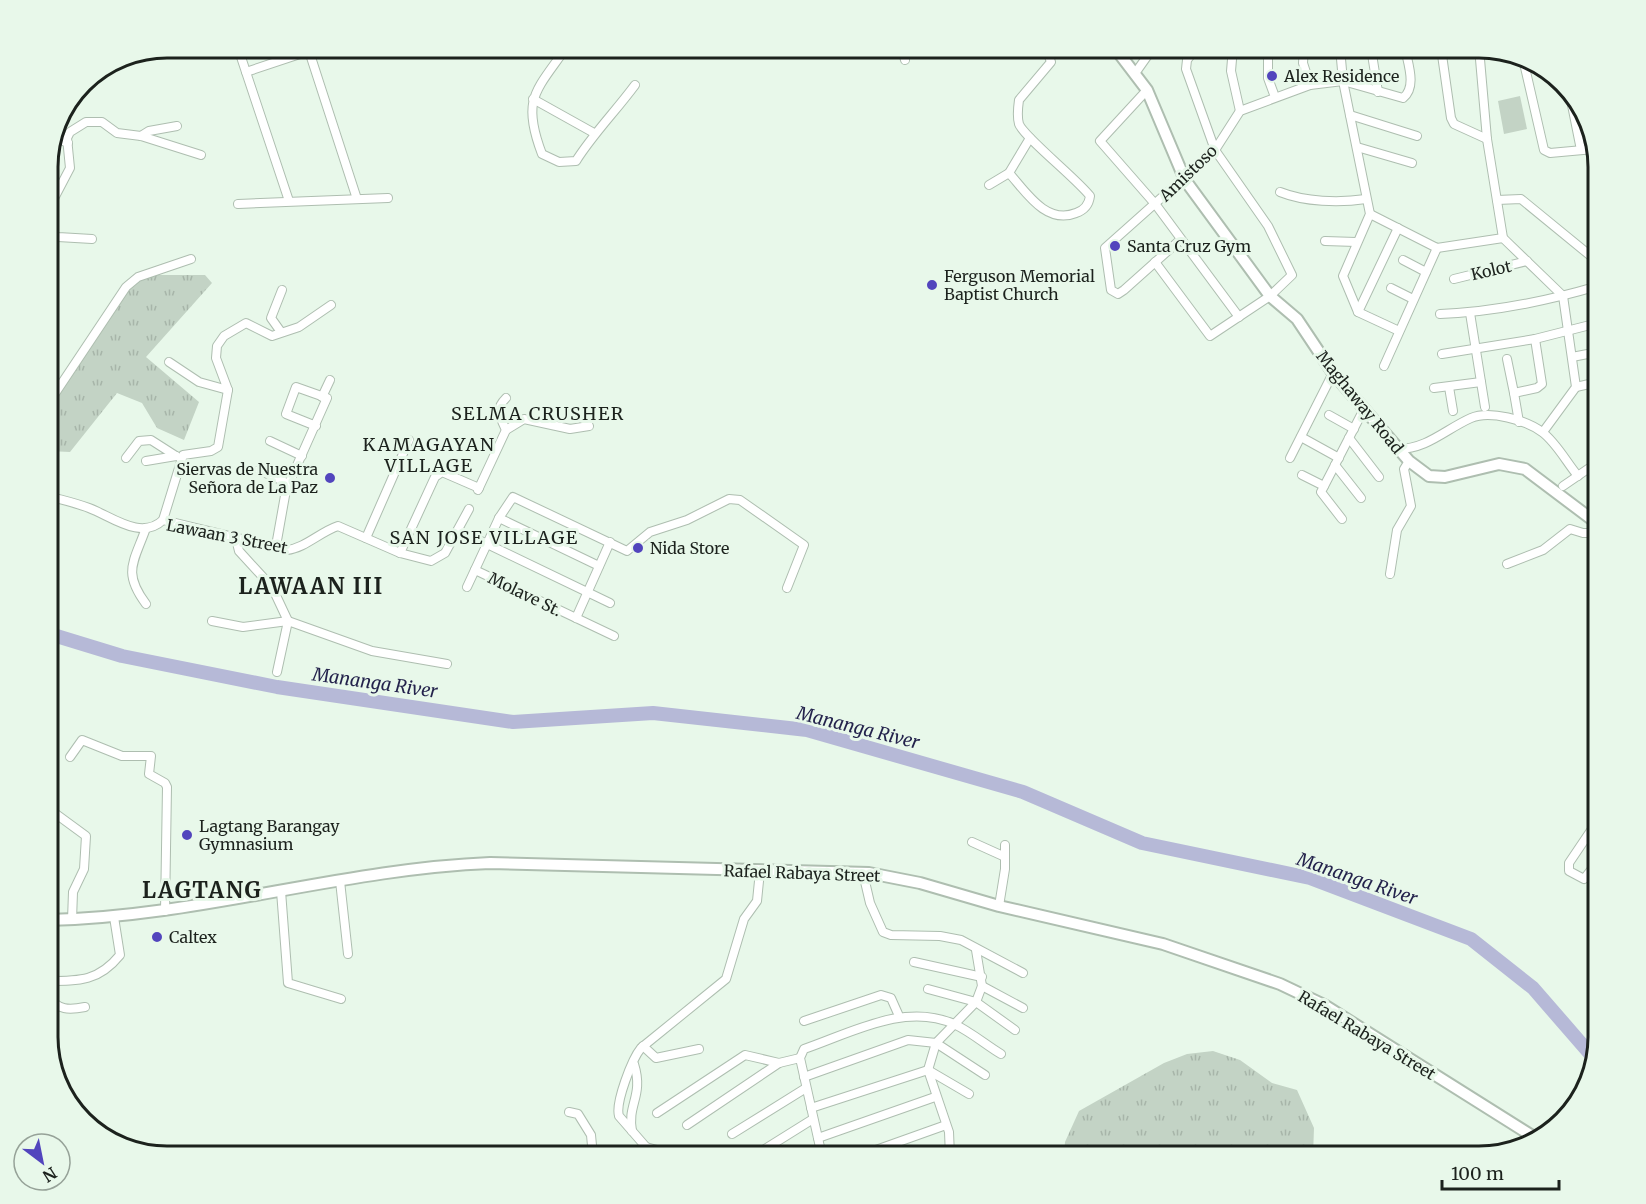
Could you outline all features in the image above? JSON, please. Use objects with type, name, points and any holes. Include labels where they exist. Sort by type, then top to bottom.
[{"type":"main road","name":"Maghaway Road","points":[[1124,58],[1147,90],[1185,180],[1270,296],[1297,320],[1333,373],[1409,461],[1429,476],[1445,477],[1498,464],[1525,469],[1588,516]]},
{"type":"main road","name":"Rafael Rabaya Street","points":[[59,920],[165,911],[408,869],[490,863],[863,873],[920,883],[999,906],[1163,944],[1280,984],[1324,1005],[1528,1133]]},
{"type":"street","points":[[1008,173],[1042,210],[1049,213],[1070,215],[1082,211],[1089,203],[1090,196],[1081,184],[1030,138],[1019,124],[1019,100],[1051,62],[1050,58]]},
{"type":"street","points":[[1136,72],[1146,58]]},
{"type":"street","points":[[1180,240],[1155,262],[1206,335],[1213,336],[1270,296],[1290,278],[1291,272],[1268,226],[1215,150],[1186,69],[1188,58]]},
{"type":"street","points":[[1232,58],[1231,71],[1240,111],[1310,85],[1343,81],[1403,98],[1409,94],[1411,86],[1407,58]]},
{"type":"street","points":[[1268,58],[1268,78],[1275,97]]},
{"type":"street","points":[[1304,58],[1310,85]]},
{"type":"street","points":[[1341,58],[1343,81],[1370,214],[1342,276],[1358,312],[1399,331]]},
{"type":"street","points":[[1373,58],[1378,92]]},
{"type":"street","points":[[1442,58],[1451,118],[1454,124],[1487,140]]},
{"type":"street","points":[[1480,58],[1487,140],[1503,238],[1563,296],[1576,387]]},
{"type":"street","points":[[242,59],[289,201]]},
{"type":"street","points":[[246,72],[283,59]]},
{"type":"street","points":[[312,59],[357,199]]},
{"type":"street","points":[[558,59],[543,77],[533,99],[533,130],[542,154],[559,162],[576,161],[594,133],[607,123],[635,85]]},
{"type":"street","points":[[1525,69],[1544,150],[1550,153],[1585,149]]},
{"type":"street","points":[[1147,90],[1100,141],[1156,205],[1239,317]]},
{"type":"street","points":[[533,99],[594,133]]},
{"type":"street","name":"Amistoso","points":[[1155,262],[1118,294],[1112,290],[1104,248],[1185,180],[1215,150],[1240,111]]},
{"type":"street","points":[[1350,115],[1417,136]]},
{"type":"street","points":[[1574,116],[1581,150]]},
{"type":"street","points":[[59,189],[70,168],[68,143],[70,132],[75,127],[94,121],[102,122],[117,133],[141,136],[201,155]]},
{"type":"street","points":[[141,136],[149,131],[177,126]]},
{"type":"street","points":[[989,185],[1008,173],[1030,138]]},
{"type":"street","points":[[62,140],[68,143]]},
{"type":"street","points":[[1357,147],[1412,163]]},
{"type":"street","points":[[1280,192],[1294,198],[1346,202],[1366,198]]},
{"type":"street","points":[[238,204],[388,198]]},
{"type":"street","points":[[1497,200],[1521,199],[1588,254]]},
{"type":"street","points":[[1370,214],[1437,248],[1503,238]]},
{"type":"street","points":[[1358,312],[1398,228]]},
{"type":"street","points":[[59,237],[92,239]]},
{"type":"street","points":[[1325,241],[1356,242]]},
{"type":"street","points":[[1384,366],[1437,248]]},
{"type":"street","points":[[59,388],[126,288],[138,277],[191,259]]},
{"type":"street","points":[[1403,261],[1426,272]]},
{"type":"street","name":"Kolot","points":[[1454,279],[1527,261]]},
{"type":"street","points":[[1391,288],[1413,299]]},
{"type":"street","points":[[1440,314],[1470,313],[1563,296],[1588,289]]},
{"type":"street","points":[[281,332],[272,318],[282,290]]},
{"type":"street","points":[[147,461],[211,451],[218,447],[228,390],[216,358],[217,346],[224,336],[246,323],[272,336],[299,327],[331,305]]},
{"type":"street","points":[[1470,313],[1485,407]]},
{"type":"street","points":[[1442,354],[1535,339],[1588,325]]},
{"type":"street","points":[[1514,393],[1538,388],[1542,384],[1535,339]]},
{"type":"street","points":[[1572,357],[1588,354]]},
{"type":"street","points":[[1507,359],[1519,422]]},
{"type":"street","points":[[169,362],[199,381],[228,390]]},
{"type":"street","points":[[1290,458],[1333,373]]},
{"type":"street","points":[[322,397],[330,380]]},
{"type":"street","points":[[1434,388],[1481,382]]},
{"type":"street","points":[[1543,432],[1576,387],[1588,384]]},
{"type":"street","points":[[276,546],[289,484],[316,426],[327,398],[296,387],[286,414],[316,426]]},
{"type":"street","points":[[1449,387],[1453,411]]},
{"type":"street","points":[[506,398],[499,405],[498,412],[506,430]]},
{"type":"street","points":[[1342,519],[1321,492],[1364,409]]},
{"type":"street","points":[[1329,415],[1354,429]]},
{"type":"street","points":[[1398,449],[1425,444],[1473,417],[1491,416],[1519,422],[1543,432],[1578,476]]},
{"type":"street","points":[[400,553],[435,477],[442,472],[479,489],[506,430],[524,419],[570,429],[589,426]]},
{"type":"street","points":[[1300,437],[1337,461],[1361,498]]},
{"type":"street","points":[[1349,438],[1379,477]]},
{"type":"street","points":[[126,458],[139,441],[151,440],[180,456]]},
{"type":"street","points":[[366,538],[409,440]]},
{"type":"street","points":[[270,441],[302,456]]},
{"type":"street","points":[[163,520],[180,456]]},
{"type":"street","points":[[1390,574],[1397,530],[1411,506],[1404,470],[1409,461]]},
{"type":"street","points":[[1563,486],[1588,469]]},
{"type":"street","points":[[259,470],[289,484]]},
{"type":"street","points":[[1302,475],[1324,486]]},
{"type":"street","points":[[467,587],[509,499],[518,497],[627,551],[650,532],[687,520],[729,498],[740,500],[804,545],[787,588]]},
{"type":"street","name":"Lawaan 3 Street","points":[[59,499],[90,509],[126,525],[146,528],[163,520],[236,539],[297,549],[325,531],[338,526],[400,553],[423,560],[436,559],[446,553],[458,531]]},
{"type":"street","points":[[469,509],[458,531],[610,603]]},
{"type":"street","points":[[499,518],[599,566]]},
{"type":"street","points":[[146,528],[130,573],[134,588],[146,604]]},
{"type":"street","points":[[1507,564],[1543,550],[1570,529],[1588,533]]},
{"type":"street","points":[[236,539],[239,551],[272,587],[288,621],[277,672]]},
{"type":"street","points":[[576,618],[610,542]]},
{"type":"street","name":"Molave St.","points":[[475,570],[614,636]]},
{"type":"street","points":[[212,621],[243,627],[288,621],[372,651],[447,664]]},
{"type":"street","points":[[70,757],[82,740],[122,756],[150,756],[149,774],[167,786],[165,911]]},
{"type":"street","points":[[59,816],[84,832],[84,868],[73,892],[72,920]]},
{"type":"street","points":[[1588,834],[1569,863],[1569,871],[1584,879],[1588,874]]},
{"type":"street","points":[[972,842],[1003,856]]},
{"type":"street","points":[[999,906],[1005,869],[1003,856],[1005,845]]},
{"type":"street","points":[[645,1146],[622,1120],[617,1109],[635,1055],[726,979],[744,919],[757,901],[760,871]]},
{"type":"street","points":[[863,873],[870,903],[883,932],[891,935],[940,936],[961,940],[1023,973]]},
{"type":"street","points":[[340,881],[348,954]]},
{"type":"street","points":[[281,891],[288,983],[341,999]]},
{"type":"street","points":[[59,980],[96,977],[109,968],[120,955],[114,917]]},
{"type":"street","points":[[950,1146],[949,1131],[935,1097],[928,1070],[936,1043],[976,1002],[982,986],[982,976],[976,950]]},
{"type":"street","points":[[914,962],[982,976]]},
{"type":"street","points":[[982,986],[1023,1008]]},
{"type":"street","points":[[928,988],[976,1002],[1015,1030]]},
{"type":"street","points":[[804,1022],[881,995],[891,998],[899,1016]]},
{"type":"street","points":[[59,1005],[69,1010],[86,1007]]},
{"type":"street","points":[[820,1146],[800,1058],[804,1049],[899,1016],[927,1016],[955,1024],[1001,1054]]},
{"type":"street","points":[[804,1077],[908,1040],[936,1043],[985,1075]]},
{"type":"street","points":[[643,1046],[656,1058],[699,1049]]},
{"type":"street","points":[[657,1113],[745,1055],[779,1063]]},
{"type":"street","points":[[687,1125],[779,1063],[800,1058]]},
{"type":"street","points":[[632,1131],[630,1114],[637,1096],[638,1080],[633,1063]]},
{"type":"street","points":[[811,1108],[928,1070],[969,1094]]},
{"type":"street","points":[[732,1134],[806,1088]]},
{"type":"street","points":[[623,1091],[637,1096]]},
{"type":"street","points":[[818,1138],[935,1097]]},
{"type":"street","points":[[569,1112],[578,1114],[591,1135],[592,1146]]},
{"type":"street","points":[[770,1146],[813,1119]]},
{"type":"street","points":[[887,1146],[946,1125]]},
{"type":"green space","points":[[1520,96],[1527,129],[1504,134],[1498,101]]},
{"type":"green space","points":[[135,275],[205,275],[212,283],[146,357],[199,402],[184,440],[157,428],[142,403],[117,393],[70,452],[59,452],[59,388]]},
{"type":"green space","points":[[1213,1051],[1240,1060],[1272,1083],[1297,1090],[1314,1128],[1313,1146],[1065,1146],[1079,1111],[1164,1063],[1187,1054]]},
{"type":"waterway","name":"Mananga River","points":[[59,637],[122,656],[277,687],[513,722],[653,713],[807,730],[1023,792],[1142,843],[1310,878],[1471,939],[1533,988],[1586,1049]]},
{"type":"place","name":"Alex Residence","points":[[1272,76]]},
{"type":"place","name":"Santa Cruz Gym","points":[[1115,246]]},
{"type":"place","name":"Ferguson Memorial Baptist Church","points":[[932,285]]},
{"type":"place","name":"Siervas de Nuestra Señora de La Paz","points":[[330,478]]},
{"type":"place","name":"Nida Store","points":[[638,548]]},
{"type":"place","name":"Lagtang Barangay Gymnasium","points":[[187,835]]},
{"type":"place","name":"Caltex","points":[[157,937]]},
{"type":"district","name":"SELMA CRUSHER","points":[[538,414]]},
{"type":"district","name":"KAMAGAYAN VILLAGE","points":[[429,455]]},
{"type":"district","name":"SAN JOSE VILLAGE","points":[[484,538]]},
{"type":"district","name":"LAWAAN III","points":[[311,586]]},
{"type":"district","name":"LAGTANG","points":[[202,890]]}]
